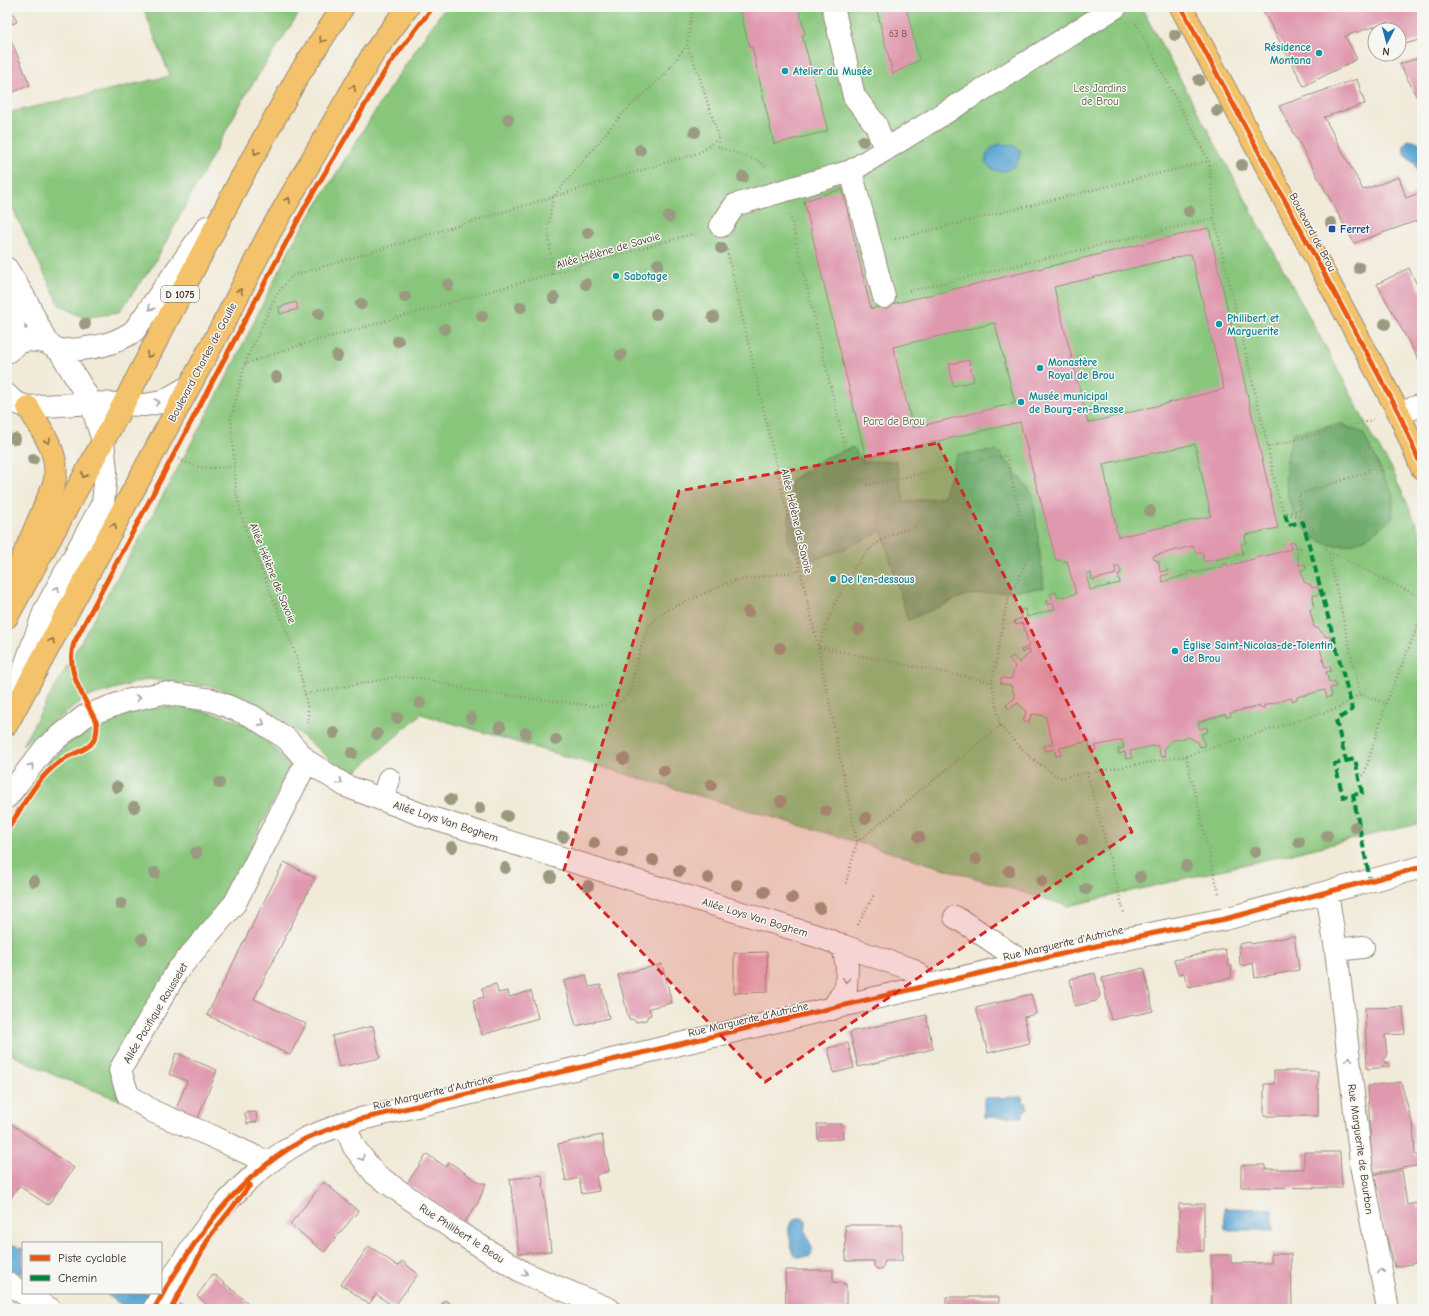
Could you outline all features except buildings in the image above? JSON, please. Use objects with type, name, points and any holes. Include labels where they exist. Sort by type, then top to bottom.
[{"type":"main road","name":"D 1075","points":[[7,617],[123,405],[238,184],[298,76],[343,7]]},
{"type":"main road","name":"Boulevard Charles de Gaulle","points":[[7,724],[228,315],[269,234],[372,54],[408,7]]},
{"type":"main road","name":"Boulevard de Brou","points":[[1181,7],[1399,413],[1422,468]]},
{"type":"main road","points":[[7,594],[54,484],[57,471],[56,461],[49,442],[20,402]]},
{"type":"street","points":[[833,7],[854,96],[876,126],[885,150]]},
{"type":"street","points":[[721,226],[735,205],[851,171],[1090,14],[1116,7]]},
{"type":"street","points":[[851,171],[884,297]]},
{"type":"street","points":[[10,349],[29,340],[58,352],[105,346],[121,340],[134,331],[238,184]]},
{"type":"street","points":[[7,269],[90,403],[103,441],[106,472],[104,503],[45,610],[7,716]]},
{"type":"street","points":[[7,269],[14,310],[10,349]]},
{"type":"street","points":[[20,402],[55,400],[62,392],[67,383],[68,373],[58,352]]},
{"type":"street","points":[[20,402],[145,405],[162,402],[188,387]]},
{"type":"street","points":[[1399,413],[1422,405]]},
{"type":"street","name":"Allée Loys Van Boghem","points":[[7,797],[46,747],[86,716],[126,701],[163,693],[212,700],[252,716],[286,739],[307,760],[346,786],[386,789],[428,817],[823,938],[911,968],[919,975],[925,986]]},
{"type":"street","name":"Allée Pacifique Rousselet","points":[[268,1163],[214,1137],[154,1112],[128,1095],[120,1070],[177,971],[235,903],[307,760]]},
{"type":"street","name":"Rue Marguerite d'Autriche","points":[[154,1309],[194,1243],[222,1206],[268,1163],[306,1139],[344,1123],[1130,938],[1225,919],[1422,867]]},
{"type":"street","name":"Rue Marguerite de Bourbon","points":[[1327,892],[1336,950],[1362,1170],[1388,1309]]},
{"type":"street","points":[[955,917],[1024,963]]},
{"type":"street","points":[[832,1009],[846,988],[847,966],[844,946]]},
{"type":"street","points":[[1336,950],[1363,947]]},
{"type":"street","name":"Rue Philibert le Beau","points":[[344,1123],[354,1147],[375,1174],[393,1187],[456,1231],[524,1273],[609,1309]]},
{"type":"street","points":[[7,1283],[22,1292]]},
{"type":"street","points":[[25,1294],[50,1309]]},
{"type":"street","points":[[7,1300],[21,1309]]},
{"type":"path","points":[[553,274],[548,228],[553,197],[623,113],[665,74],[687,45],[693,7]]},
{"type":"path","points":[[1135,21],[1209,161],[1214,218],[1268,447],[1277,493],[1285,514]]},
{"type":"path","points":[[687,45],[698,72],[719,138],[718,147],[761,162],[784,191],[851,473],[868,485],[1006,455],[1030,554],[1007,602],[992,682],[1000,726],[1030,758],[1059,778],[1186,756],[1338,708],[1360,694]]},
{"type":"path","points":[[245,364],[276,295],[292,276],[701,152],[719,138]]},
{"type":"path","points":[[870,245],[1209,161]]},
{"type":"path","points":[[884,297],[1214,218]]},
{"type":"path","points":[[1268,447],[1399,413]]},
{"type":"path","points":[[1285,514],[1302,509],[1298,495],[1370,471],[1361,451],[1372,447],[1382,470],[1391,467]]},
{"type":"path","points":[[1285,514],[1304,517],[1328,551],[1360,694]]},
{"type":"path","points":[[915,526],[893,533],[865,555],[832,612],[818,647],[992,682]]},
{"type":"path","points":[[1328,551],[1422,598]]},
{"type":"path","points":[[305,694],[396,677],[422,678],[473,691],[586,705],[617,704],[628,694],[641,647],[650,624],[667,610],[732,581],[800,571]]},
{"type":"path","points":[[1359,777],[1364,775],[1386,703],[1422,616]]},
{"type":"path","points":[[1360,694],[1386,703]]},
{"type":"path","points":[[857,842],[1000,726]]},
{"type":"path","points":[[1186,756],[1225,919]]},
{"type":"path","points":[[1087,772],[1130,938]]},
{"type":"path","points":[[844,946],[854,934],[874,894]]},
{"type":"highlighted area","points":[[938,443],[1132,832],[765,1082],[564,870],[679,491]]},
{"type":"green space","points":[[143,7],[303,7],[246,94],[152,267],[119,312],[83,317],[60,306],[7,197],[7,113],[170,76]]},
{"type":"green space","name":"Parc de Brou","points":[[445,7],[1141,7],[1352,396],[1372,437],[1391,467],[1422,537],[1422,823],[1068,906],[421,714],[351,776],[270,710],[215,687],[148,679],[87,697],[22,745],[142,534],[227,377],[291,246],[389,89]]},
{"type":"green space","points":[[1341,424],[1363,433],[1394,497],[1392,518],[1364,539],[1354,543],[1340,545],[1327,544],[1316,539],[1307,532],[1299,522],[1293,511],[1289,498],[1286,485],[1286,472],[1287,459],[1293,433]]},
{"type":"green space","points":[[853,447],[863,462],[896,461],[904,502],[943,497],[957,454],[998,451],[1033,494],[1044,588],[966,595],[908,620],[882,531],[844,549],[804,563],[788,543],[791,481],[824,458]]},
{"type":"green space","points":[[179,706],[225,716],[254,728],[291,765],[219,914],[112,1070],[122,1101],[54,1075],[7,1052],[7,820],[35,777],[62,747],[99,723],[144,709]]},
{"type":"water","points":[[1408,140],[1414,140],[1422,144],[1422,177],[1417,171],[1415,163],[1404,154],[1404,146]]},
{"type":"water","points":[[1000,144],[1012,145],[1020,150],[1020,157],[1017,163],[1008,170],[996,171],[986,163],[986,156],[989,150]]},
{"type":"water","points":[[1022,1097],[1023,1102],[1026,1103],[1028,1108],[1023,1112],[1023,1117],[984,1117],[984,1098]]},
{"type":"water","points":[[1224,1208],[1273,1209],[1273,1230],[1225,1230]]},
{"type":"water","points":[[797,1218],[804,1218],[806,1222],[806,1233],[812,1248],[809,1257],[797,1257],[792,1251],[789,1226]]},
{"type":"water","points":[[7,1242],[22,1249],[22,1274],[7,1269]]},
{"type":"water","points":[[162,1288],[181,1300],[191,1309],[127,1309],[106,1294],[162,1294]]},
{"type":"marked path","points":[[1285,514],[1288,525],[1303,522],[1350,700],[1352,710],[1336,720],[1346,761],[1335,764],[1343,797],[1353,795],[1370,880]]},
{"type":"marked path","points":[[1346,761],[1355,759],[1362,793],[1353,795]]},
{"type":"cycle path","points":[[7,830],[33,789],[46,774],[67,757],[89,746],[95,738],[97,724],[82,695],[74,675],[72,664],[74,643],[306,205],[388,66],[433,7]]},
{"type":"cycle path","points":[[1181,7],[1399,413],[1422,468]]},
{"type":"cycle path","points":[[154,1309],[200,1236],[236,1192],[257,1172],[280,1154],[305,1139],[344,1123],[1130,938],[1225,919],[1422,867]]},
{"type":"cycle path","points":[[171,1309],[210,1236],[250,1185]]},
{"type":"place","name":"Résidence Montana","points":[[1319,53]]},
{"type":"place","name":"Atelier du Musée","points":[[785,71]]},
{"type":"place","name":"Ferret","points":[[1332,229]]},
{"type":"place","name":"Sabotage","points":[[616,276]]},
{"type":"place","name":"Philibert et Marguerite","points":[[1219,324]]},
{"type":"place","name":"Monastère Royal de Brou","points":[[1040,368]]},
{"type":"place","name":"Musée municipal de Bourg-en-Bresse","points":[[1021,402]]},
{"type":"place","name":"De l'en-dessous","points":[[833,579]]},
{"type":"place","name":"Église Saint-Nicolas-de-Tolentin de Brou","points":[[1175,651]]},
{"type":"park label","name":"Les Jardins de Brou","points":[[1100,94]]}]
